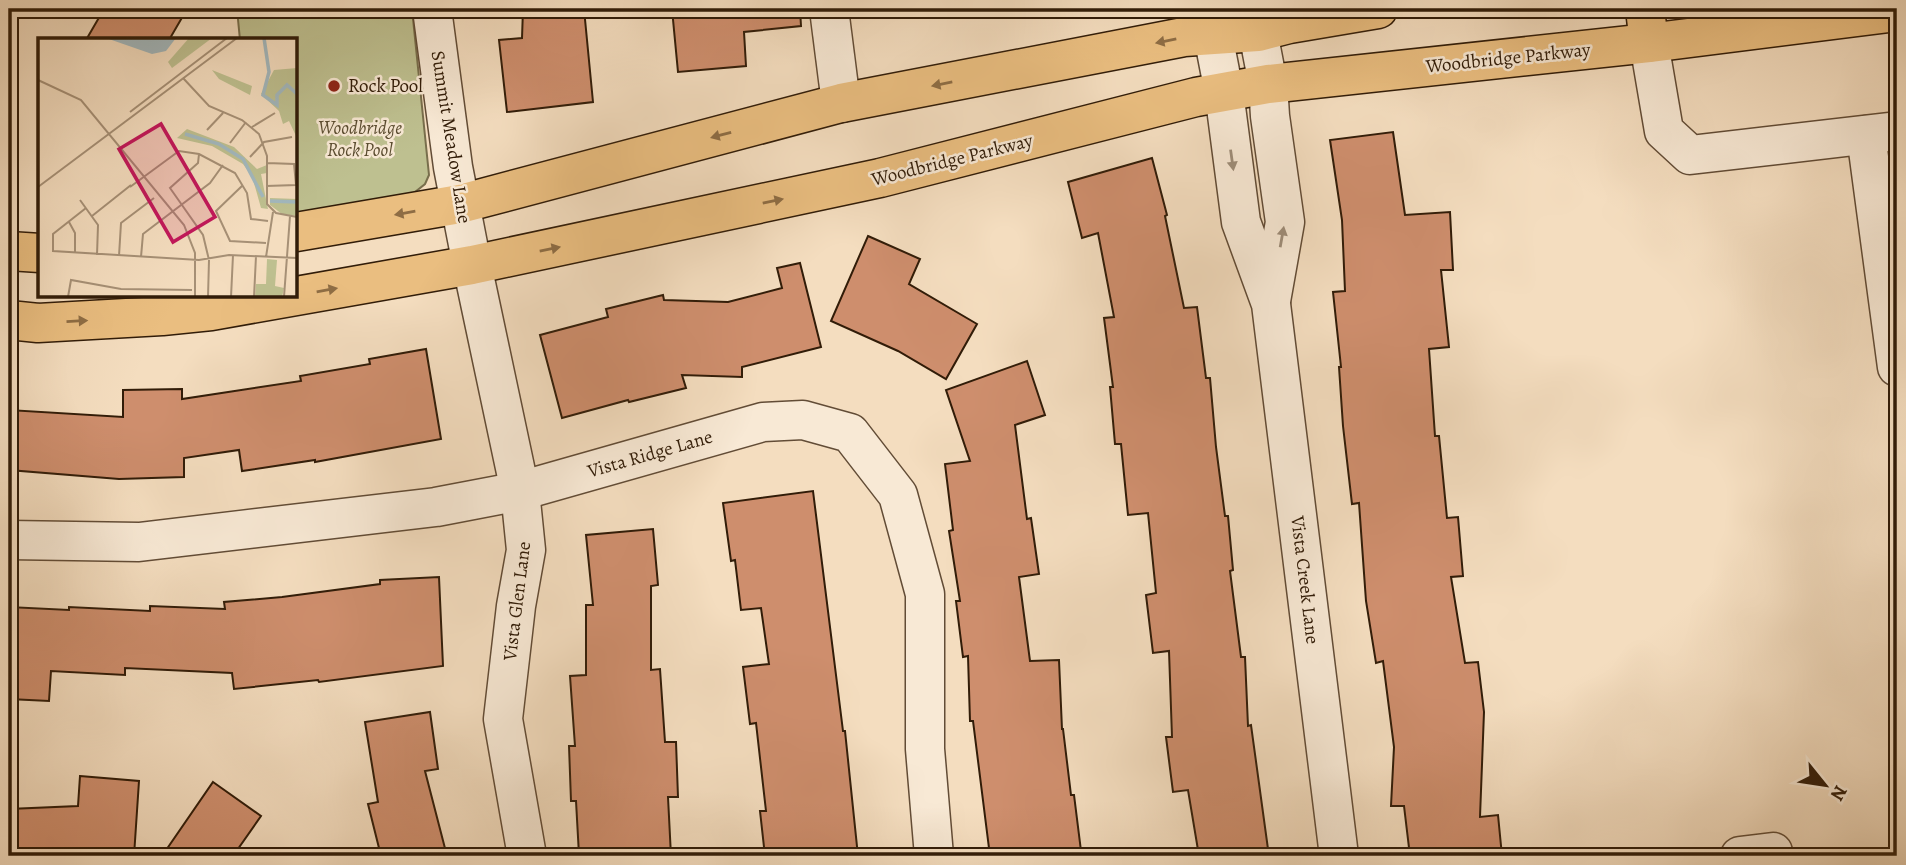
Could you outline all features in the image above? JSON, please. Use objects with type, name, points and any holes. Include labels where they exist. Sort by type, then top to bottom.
[{"type":"main road","points":[[298,232],[460,204],[841,103],[1184,37],[1211,22],[1257,20],[1289,24],[1378,9]]},
{"type":"main road","name":"Woodbridge Parkway","points":[[298,295],[472,265],[880,178],[1196,97],[1268,84],[1647,26],[1897,12]]},
{"type":"main road","points":[[9,251],[38,253]]},
{"type":"main road","name":"Woodbridge Parkway","points":[[9,320],[38,323],[162,316],[280,298]]},
{"type":"street","name":"Summit Meadow Lane","points":[[432,9],[453,167],[472,265]]},
{"type":"street","points":[[829,9],[841,103]]},
{"type":"street","name":"Vista Creek Lane","points":[[1257,20],[1268,84],[1285,222],[1271,304]]},
{"type":"street","name":"Vista Creek Lane","points":[[1211,22],[1224,92],[1241,222],[1271,304],[1339,856]]},
{"type":"street","points":[[1647,26],[1664,131],[1690,155],[1882,133],[1897,367]]},
{"type":"street","name":"Vista Glen Lane","points":[[472,265],[520,491],[526,550],[516,606],[503,719],[527,856]]},
{"type":"street","name":"Vista Ridge Lane","points":[[9,540],[138,542],[436,507],[520,491],[763,422],[803,420],[850,433],[898,495],[925,594],[925,749],[934,856]]},
{"type":"street","points":[[1740,856],[1773,852],[1774,856]]},
{"type":"green space","name":"Woodbridge Rock Pool","points":[[237,9],[412,9],[429,175],[425,184],[410,196],[298,214],[298,38],[240,38]]},
{"type":"building","points":[[104,9],[187,9],[170,38],[87,38]]},
{"type":"building","points":[[523,9],[584,9],[593,102],[507,112],[499,40],[522,38]]},
{"type":"building","points":[[672,9],[800,9],[801,26],[744,32],[746,66],[678,72]]},
{"type":"building","points":[[1393,132],[1405,215],[1450,212],[1453,270],[1441,270],[1449,347],[1429,349],[1435,436],[1439,436],[1447,518],[1458,517],[1463,576],[1451,577],[1465,663],[1478,662],[1484,712],[1480,817],[1498,815],[1502,856],[1410,856],[1404,806],[1391,806],[1394,747],[1383,661],[1376,663],[1366,601],[1359,503],[1352,504],[1343,426],[1341,367],[1333,292],[1345,291],[1342,220],[1330,140]]},
{"type":"building","points":[[1152,158],[1167,215],[1165,216],[1184,308],[1197,307],[1206,378],[1210,378],[1225,516],[1228,516],[1233,570],[1230,571],[1241,657],[1245,657],[1248,726],[1251,725],[1268,849],[1222,856],[1199,856],[1188,790],[1173,792],[1166,737],[1172,737],[1169,651],[1153,653],[1146,595],[1156,593],[1148,513],[1128,515],[1121,444],[1115,444],[1110,387],[1113,387],[1104,318],[1114,317],[1098,233],[1082,238],[1068,182]]},
{"type":"building","points":[[868,236],[920,259],[909,284],[977,324],[946,379],[898,351],[831,321]]},
{"type":"building","points":[[800,263],[821,347],[742,367],[742,377],[682,375],[686,388],[562,418],[540,335],[608,317],[606,309],[663,295],[664,300],[728,302],[782,288],[777,268]]},
{"type":"building","points":[[426,349],[441,439],[315,462],[242,471],[239,450],[184,458],[184,477],[119,479],[9,470],[9,410],[123,417],[123,390],[182,389],[182,399],[301,381],[300,376],[370,364],[369,359]]},
{"type":"building","points":[[1027,361],[1045,415],[1015,425],[1027,519],[1031,518],[1039,574],[1019,577],[1030,661],[1059,660],[1062,729],[1081,851],[1043,856],[990,856],[973,721],[970,721],[968,656],[963,657],[956,601],[960,601],[949,531],[953,530],[945,464],[970,461],[946,390]]},
{"type":"building","points":[[813,491],[845,731],[858,856],[765,856],[760,811],[766,811],[756,723],[750,724],[743,667],[769,664],[761,608],[741,610],[735,560],[731,561],[723,503]]},
{"type":"building","points":[[653,529],[658,585],[651,586],[651,670],[660,669],[665,742],[676,742],[678,797],[668,797],[671,856],[604,856],[604,853],[579,855],[576,801],[571,801],[569,746],[575,746],[570,676],[586,675],[586,605],[593,605],[586,535]]},
{"type":"building","points":[[439,577],[443,666],[319,682],[234,689],[232,673],[125,668],[125,675],[51,671],[49,701],[9,699],[9,607],[150,611],[150,606],[225,609],[224,602],[380,584],[380,580]]},
{"type":"building","points":[[430,712],[438,769],[425,771],[447,856],[381,856],[368,804],[378,802],[365,722]]},
{"type":"building","points":[[80,776],[139,781],[134,856],[9,856],[9,809],[78,806]]},
{"type":"building","points":[[213,782],[261,816],[233,856],[162,856]]},
{"type":"place","name":"Rock Pool","points":[[334,86]]}]
